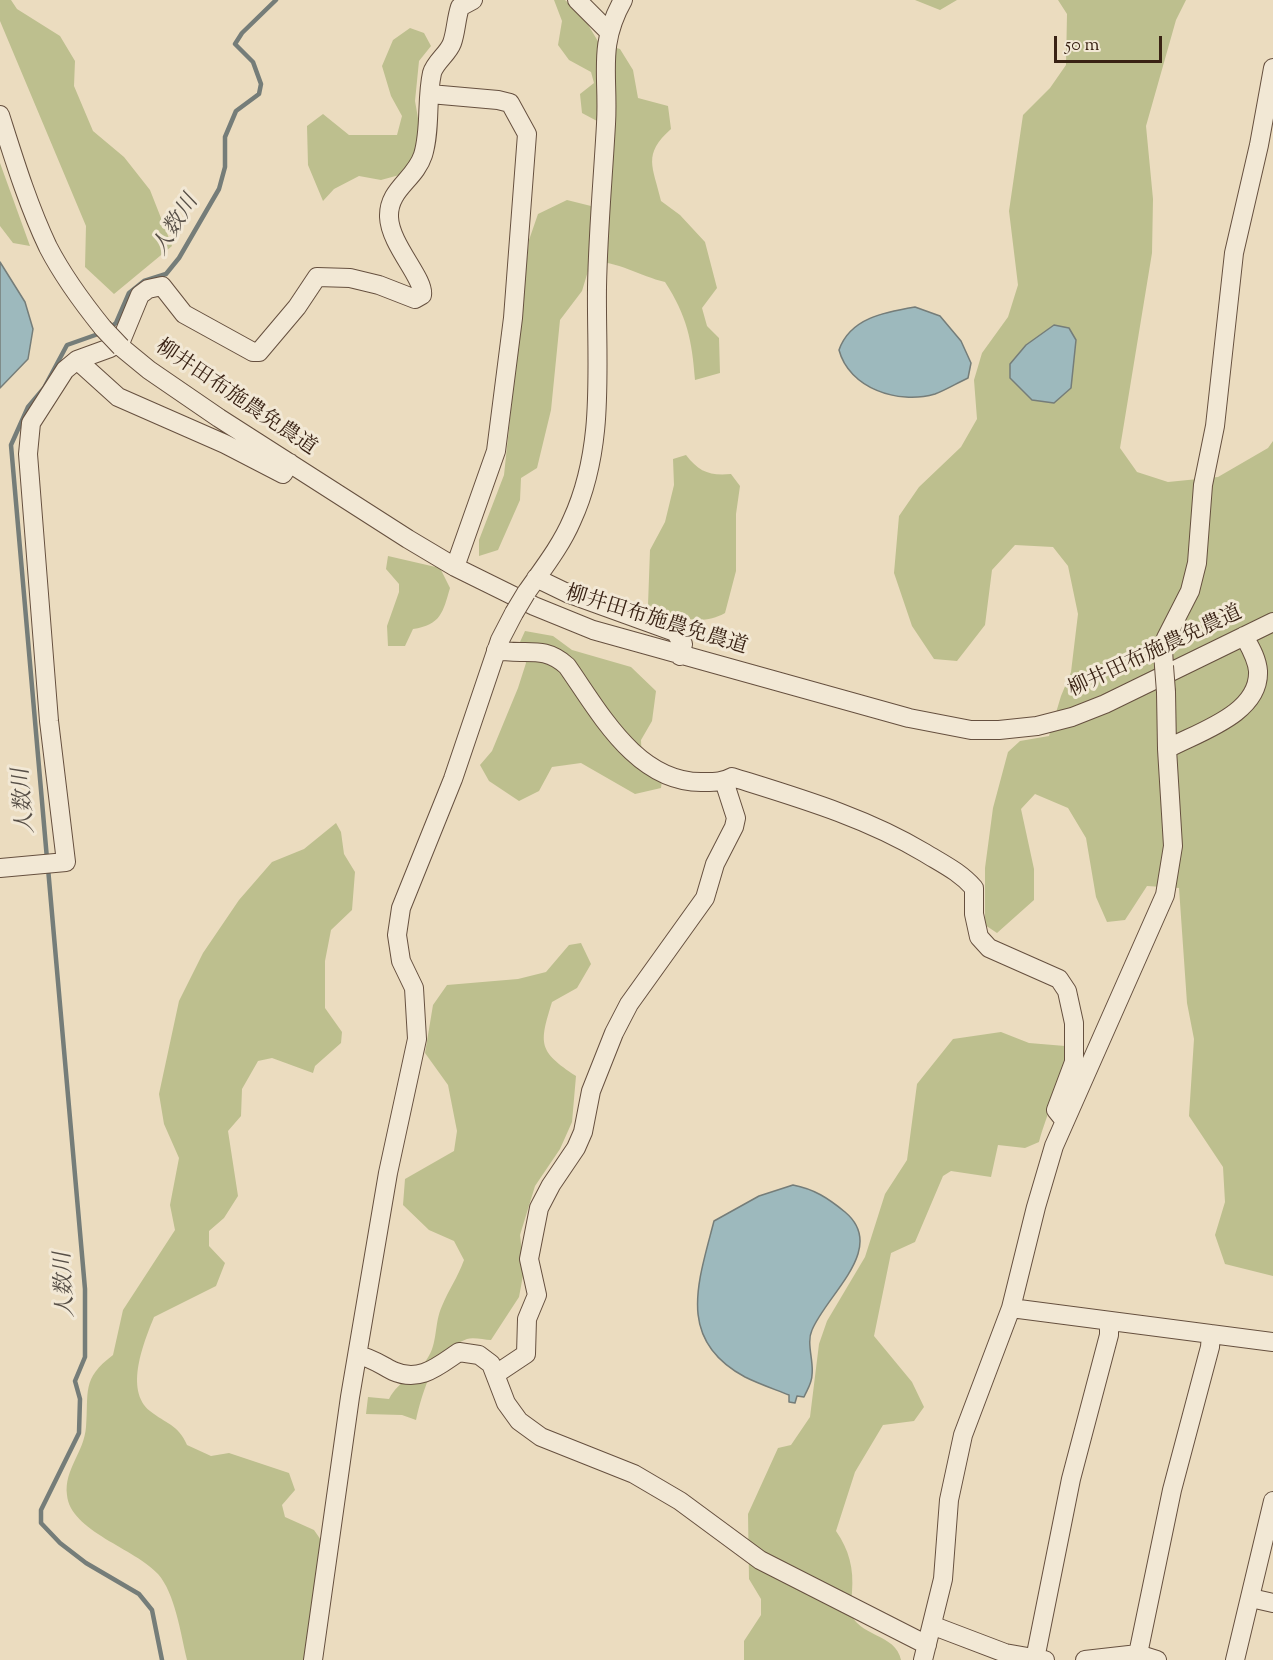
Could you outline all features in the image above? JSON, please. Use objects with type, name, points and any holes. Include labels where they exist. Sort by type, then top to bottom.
[{"type":"street","points":[[0,868],[66,862],[49,722],[28,454],[31,423],[65,370],[77,360],[110,348],[121,341],[140,295],[148,289],[162,286],[184,314],[253,352],[260,352],[297,307],[317,277],[350,278],[379,285],[415,299],[422,295],[420,282],[403,257],[395,238],[389,221],[389,206],[393,195],[423,157],[433,71],[452,43],[460,8],[473,0]]},
{"type":"street","points":[[577,0],[608,31]]},
{"type":"street","points":[[313,1660],[358,1355],[388,1173],[417,1039],[414,988],[401,961],[397,935],[401,908],[453,778],[490,677],[496,650],[514,613],[573,520],[592,456],[597,418],[598,266],[607,112],[608,31],[623,0]]},
{"type":"street","points":[[358,1355],[370,1357],[394,1371],[413,1375],[430,1373],[459,1352],[469,1351],[491,1364],[506,1403],[519,1421],[541,1437],[634,1474],[680,1501],[760,1560],[925,1653],[944,1579],[954,1468],[972,1405],[1011,1308],[1036,1207],[1064,1120],[1128,984],[1165,895],[1173,846],[1162,650],[1190,591],[1197,563],[1203,484],[1215,426],[1224,325],[1234,253],[1259,145],[1273,68]]},
{"type":"street","points":[[429,94],[510,103],[527,134],[513,318],[501,393],[498,436],[495,451],[455,567]]},
{"type":"street","name":"柳井田布施農免農道","points":[[0,115],[23,185],[48,247],[74,292],[121,346],[158,376],[455,567],[534,606],[593,630],[909,718],[971,730],[999,730],[1037,726],[1072,717],[1105,704],[1273,622]]},
{"type":"street","points":[[77,360],[118,397],[225,444],[283,474],[290,463]]},
{"type":"street","points":[[531,586],[567,593],[675,632],[683,644],[680,656]]},
{"type":"street","points":[[1167,749],[1246,704],[1257,688],[1258,670],[1244,636]]},
{"type":"street","points":[[496,650],[543,652],[555,655],[567,666],[630,750],[649,766],[670,776],[694,783],[724,781],[732,777],[859,818],[886,830],[963,876],[974,888],[974,914],[979,937],[989,948],[1059,979],[1067,991],[1074,1023],[1074,1062],[1056,1110],[1064,1120]]},
{"type":"street","points":[[496,1374],[526,1354],[527,1319],[537,1295],[530,1259],[539,1208],[576,1148],[583,1132],[594,1082],[614,1033],[629,1004],[705,898],[715,864],[735,827],[735,808],[724,781]]},
{"type":"street","points":[[1011,1308],[1273,1342]]},
{"type":"street","points":[[1035,1659],[1071,1479],[1110,1335],[1109,1322]]},
{"type":"street","points":[[1138,1654],[1172,1490],[1210,1347],[1210,1334]]},
{"type":"street","points":[[1235,1660],[1273,1501]]},
{"type":"street","points":[[1251,1598],[1273,1603]]},
{"type":"street","points":[[933,1626],[1005,1653],[1045,1660]]},
{"type":"street","points":[[1084,1660],[1138,1654],[1157,1660]]},
{"type":"green space","points":[[0,0],[11,0],[17,9],[60,36],[75,61],[74,86],[93,131],[124,157],[150,190],[172,246],[114,294],[85,267],[86,226],[0,21]]},
{"type":"green space","points":[[554,0],[565,0],[581,13],[599,43],[620,49],[633,70],[638,98],[668,106],[671,129],[656,146],[652,162],[653,170],[661,201],[680,215],[705,242],[717,288],[702,308],[707,326],[719,338],[720,373],[695,380],[687,329],[679,306],[665,282],[610,263],[591,261],[582,291],[560,320],[551,410],[537,468],[521,478],[520,500],[498,550],[479,556],[479,540],[504,475],[529,240],[538,214],[567,200],[595,207],[611,134],[597,121],[582,113],[580,94],[594,83],[591,72],[569,60],[558,45],[562,21]]},
{"type":"green space","points":[[915,0],[957,0],[940,10]]},
{"type":"green space","points":[[1058,0],[1186,0],[1176,20],[1146,126],[1153,199],[1152,253],[1120,448],[1137,472],[1168,482],[1218,477],[1268,448],[1273,441],[1273,1276],[1225,1264],[1215,1235],[1225,1202],[1223,1167],[1189,1116],[1194,1039],[1187,1003],[1179,888],[1147,886],[1125,920],[1107,922],[1096,897],[1086,838],[1068,808],[1035,794],[1021,809],[1034,869],[1034,900],[997,933],[985,925],[985,868],[993,808],[1008,752],[1020,741],[1049,736],[1071,672],[1078,614],[1068,566],[1053,547],[1015,545],[992,570],[985,625],[957,661],[934,659],[912,626],[894,573],[899,516],[919,487],[961,447],[977,419],[974,380],[982,353],[1008,317],[1018,285],[1009,211],[1023,115],[1050,88],[1066,65],[1067,14]]},
{"type":"green space","points":[[410,28],[424,33],[431,46],[419,61],[415,101],[419,124],[417,153],[403,174],[381,180],[359,176],[334,189],[323,201],[308,165],[307,126],[323,114],[349,135],[397,135],[402,116],[391,96],[382,66],[393,40]]},
{"type":"green space","points":[[0,163],[30,246],[13,243],[0,226]]},
{"type":"green space","points":[[686,455],[706,472],[731,474],[740,486],[736,514],[736,571],[725,613],[696,620],[686,619],[648,605],[650,550],[665,522],[674,485],[673,459]]},
{"type":"green space","points":[[388,556],[440,568],[450,588],[439,616],[430,624],[413,629],[405,646],[388,646],[387,626],[399,592],[399,584],[386,569]]},
{"type":"green space","points":[[525,631],[553,636],[572,650],[631,667],[656,691],[652,721],[641,740],[642,764],[662,780],[661,788],[635,794],[581,763],[552,767],[539,791],[519,801],[489,781],[480,765],[492,751],[518,688],[526,663],[520,642]]},
{"type":"green space","points":[[336,823],[341,832],[344,854],[355,872],[352,910],[331,930],[325,961],[325,1008],[342,1032],[341,1043],[315,1066],[313,1073],[272,1058],[258,1061],[242,1089],[241,1116],[228,1131],[238,1196],[224,1218],[209,1231],[209,1246],[225,1263],[216,1286],[154,1317],[141,1352],[137,1379],[142,1402],[150,1411],[176,1428],[187,1445],[211,1456],[229,1453],[289,1473],[295,1490],[282,1505],[285,1517],[314,1530],[323,1543],[308,1660],[187,1660],[177,1615],[164,1582],[148,1565],[105,1539],[79,1519],[71,1508],[67,1495],[68,1477],[82,1445],[86,1427],[87,1395],[91,1379],[113,1355],[123,1310],[175,1230],[170,1205],[179,1158],[164,1124],[159,1094],[179,1001],[203,953],[239,900],[272,862],[304,849]]},
{"type":"green space","points":[[581,943],[591,964],[577,988],[552,1002],[544,1037],[548,1053],[576,1076],[572,1122],[560,1149],[535,1186],[520,1235],[524,1270],[519,1297],[491,1340],[467,1339],[446,1352],[432,1372],[422,1396],[416,1420],[402,1415],[366,1414],[368,1397],[389,1399],[393,1392],[427,1359],[433,1347],[440,1313],[464,1260],[454,1241],[429,1230],[403,1205],[405,1179],[454,1151],[457,1131],[448,1085],[425,1053],[433,1005],[447,985],[518,979],[546,972],[569,945]]},
{"type":"green space","points":[[1001,1032],[1029,1043],[1065,1046],[1063,1067],[1039,1142],[1025,1148],[998,1145],[991,1177],[951,1171],[943,1176],[915,1242],[891,1253],[874,1336],[912,1382],[924,1407],[914,1421],[883,1425],[855,1472],[836,1531],[847,1552],[851,1567],[850,1611],[854,1619],[860,1626],[892,1645],[898,1651],[901,1660],[744,1660],[744,1641],[761,1615],[761,1599],[749,1579],[748,1514],[778,1448],[791,1445],[810,1417],[819,1344],[827,1321],[865,1257],[885,1194],[907,1160],[917,1084],[953,1039]]},
{"type":"water","points":[[0,262],[25,302],[33,329],[28,359],[0,388]]},
{"type":"water","points":[[915,307],[940,316],[961,341],[971,363],[968,378],[935,394],[921,397],[891,395],[864,384],[844,363],[839,350],[844,339],[851,330],[870,318]]},
{"type":"water","points":[[1054,325],[1069,328],[1076,340],[1071,388],[1054,403],[1032,400],[1010,378],[1010,364],[1026,345]]},
{"type":"water","points":[[793,1185],[820,1195],[845,1212],[857,1226],[860,1241],[857,1256],[850,1271],[812,1330],[810,1335],[811,1381],[804,1397],[797,1396],[795,1403],[789,1402],[789,1395],[745,1377],[723,1362],[709,1346],[701,1328],[698,1308],[702,1266],[714,1221],[759,1196]]},
{"type":"waterway","name":"人数川","points":[[108,329],[116,323],[129,293],[144,281],[166,274],[179,258],[219,189],[225,167],[225,137],[236,111],[259,94],[261,84],[253,62],[235,44],[242,33],[276,0]]},
{"type":"waterway","name":"人数川","points":[[47,859],[11,445],[28,407],[44,388],[67,345],[101,333]]},
{"type":"waterway","name":"人数川","points":[[48,868],[85,1289],[85,1357],[75,1381],[80,1399],[79,1433],[41,1510],[41,1523],[60,1543],[86,1563],[139,1594],[152,1610],[162,1660]]}]
